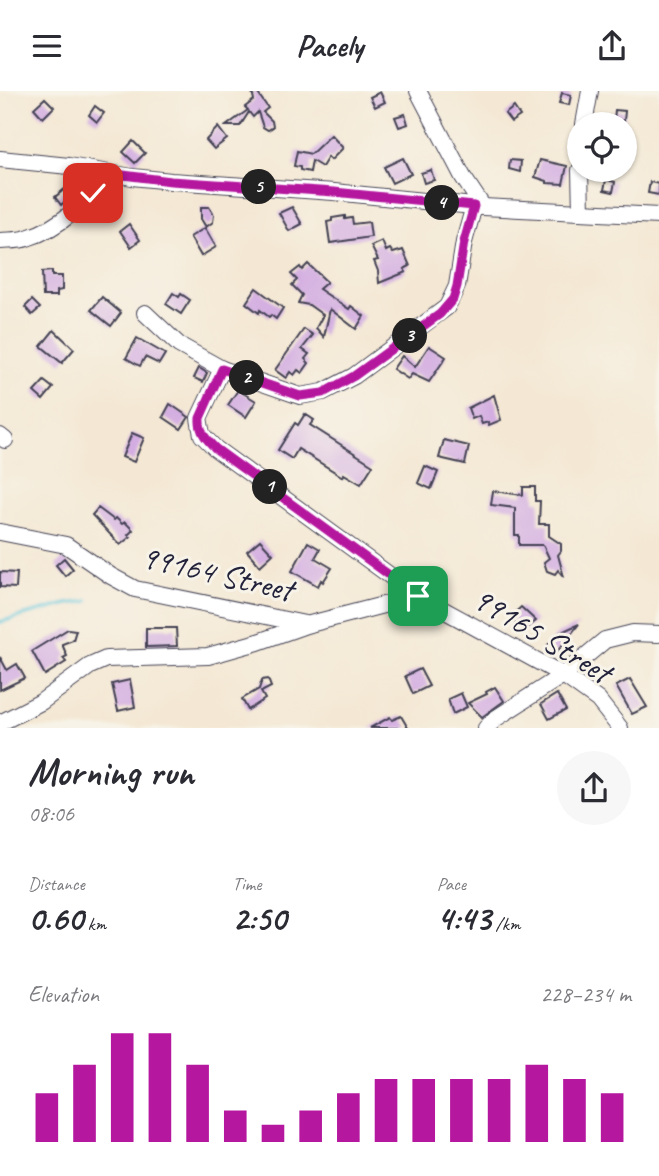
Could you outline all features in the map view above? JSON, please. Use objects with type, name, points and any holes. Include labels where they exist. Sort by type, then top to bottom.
[{"type":"street","points":[[418,91],[479,207]]},
{"type":"street","points":[[586,112],[590,91]]},
{"type":"street","points":[[0,159],[171,181],[334,192],[479,207],[659,216]]},
{"type":"street","points":[[0,241],[24,239],[49,227],[75,210],[93,193],[107,173]]},
{"type":"street","points":[[580,182],[581,212]]},
{"type":"street","points":[[145,313],[179,345],[222,369],[300,396],[323,393],[354,376],[440,314],[453,299],[464,242],[479,207]]},
{"type":"street","name":"99165 Street","points":[[222,369],[200,418],[199,427],[208,442],[418,596],[562,675],[598,700],[620,728]]},
{"type":"street","name":"99164 Street","points":[[0,531],[66,545],[135,589],[306,625]]},
{"type":"street","points":[[0,723],[41,702],[90,666],[106,659],[208,656],[306,625],[418,596]]},
{"type":"street","points":[[486,728],[562,675],[605,640],[633,633],[659,634]]},
{"type":"building","points":[[252,91],[256,91],[268,108],[263,112],[272,121],[273,127],[268,130],[263,127],[258,112],[253,117],[249,112],[240,126],[226,126],[248,110],[245,107],[254,100]]},
{"type":"building","points":[[380,92],[385,102],[375,107],[370,97]]},
{"type":"building","points":[[562,93],[571,95],[569,105],[559,103]]},
{"type":"building","points":[[45,98],[54,107],[43,118],[34,108]]},
{"type":"building","points":[[95,106],[104,113],[97,122],[89,115]]},
{"type":"building","points":[[514,107],[520,116],[511,122],[505,114]]},
{"type":"building","points":[[405,114],[408,124],[399,127],[395,117]]},
{"type":"building","points":[[218,127],[227,139],[214,149],[206,140]]},
{"type":"building","points":[[331,135],[343,148],[331,160],[328,157],[322,167],[312,161],[310,172],[294,166],[297,151],[311,154]]},
{"type":"building","points":[[133,141],[145,153],[135,163],[123,152]]},
{"type":"building","points":[[403,158],[411,174],[392,183],[384,167]]},
{"type":"building","points":[[510,160],[521,161],[520,172],[509,169]]},
{"type":"building","points":[[540,160],[567,166],[563,184],[547,183],[535,177]]},
{"type":"building","points":[[431,170],[434,180],[424,183],[421,173]]},
{"type":"building","points":[[606,182],[615,182],[613,192],[604,190]]},
{"type":"building","points":[[650,182],[659,184],[659,195],[648,193]]},
{"type":"building","points":[[66,188],[72,195],[61,205],[55,197]]},
{"type":"building","points":[[201,207],[209,207],[214,215],[213,222],[206,227],[201,219]]},
{"type":"building","points":[[292,207],[302,224],[289,231],[279,213]]},
{"type":"building","points":[[345,216],[345,219],[352,218],[353,224],[369,222],[371,237],[330,243],[327,222],[332,221],[332,218]]},
{"type":"building","points":[[129,224],[140,240],[131,247],[120,231]]},
{"type":"building","points":[[205,228],[216,247],[201,256],[190,237]]},
{"type":"building","points":[[382,241],[386,251],[390,249],[393,253],[403,250],[410,266],[404,269],[406,272],[379,283],[374,261],[378,260],[371,246]]},
{"type":"building","points":[[308,264],[327,282],[319,289],[364,316],[356,329],[330,309],[324,337],[316,328],[323,315],[309,305],[298,303],[302,295],[292,285],[297,280],[291,274],[300,267],[302,270]]},
{"type":"building","points":[[52,271],[52,276],[62,276],[62,290],[57,291],[57,296],[43,296],[42,272]]},
{"type":"building","points":[[256,288],[283,308],[276,319],[260,310],[259,313],[246,303]]},
{"type":"building","points":[[173,293],[179,297],[181,294],[190,300],[181,314],[166,304]]},
{"type":"building","points":[[102,297],[121,313],[111,326],[91,310]]},
{"type":"building","points":[[32,300],[40,308],[32,315],[25,307]]},
{"type":"building","points":[[304,329],[313,335],[302,349],[309,354],[305,359],[309,363],[302,373],[298,370],[294,375],[290,372],[286,378],[275,370]]},
{"type":"building","points":[[54,330],[74,349],[62,363],[41,346]]},
{"type":"building","points":[[137,338],[165,354],[159,364],[145,357],[140,366],[126,358]]},
{"type":"building","points":[[429,346],[446,357],[429,382],[412,374],[408,379],[393,369],[402,356],[415,367]]},
{"type":"building","points":[[199,368],[207,373],[203,382],[194,378]]},
{"type":"building","points":[[44,381],[53,388],[43,400],[34,392]]},
{"type":"building","points":[[238,390],[256,401],[246,417],[228,405]]},
{"type":"building","points":[[494,395],[501,420],[489,425],[488,422],[482,424],[479,416],[472,419],[468,408]]},
{"type":"building","points":[[170,404],[189,417],[181,429],[163,417]]},
{"type":"building","points":[[305,414],[314,420],[310,425],[373,465],[361,484],[344,474],[343,477],[298,449],[292,459],[278,450],[295,423],[298,425]]},
{"type":"building","points":[[132,433],[144,438],[134,462],[122,457]]},
{"type":"building","points":[[444,440],[469,446],[465,464],[439,458]]},
{"type":"building","points":[[425,466],[438,472],[431,489],[418,483]]},
{"type":"building","points":[[523,487],[535,487],[535,501],[540,501],[539,524],[549,524],[549,536],[561,544],[558,555],[564,577],[558,570],[555,574],[547,571],[544,562],[549,558],[543,545],[519,545],[519,535],[515,535],[515,508],[491,505],[493,491],[523,495]]},
{"type":"building","points":[[98,508],[114,520],[116,518],[122,524],[125,522],[133,530],[128,535],[130,537],[120,545],[92,515]]},
{"type":"building","points":[[260,540],[273,554],[260,566],[247,551]]},
{"type":"building","points":[[308,542],[320,549],[315,558],[332,568],[318,586],[292,571]]},
{"type":"building","points":[[64,558],[73,569],[65,576],[56,565]]},
{"type":"building","points":[[0,572],[17,573],[16,588],[0,587]]},
{"type":"building","points":[[521,607],[536,621],[522,632],[510,617]]},
{"type":"building","points":[[579,624],[556,653],[547,646],[557,634]]},
{"type":"building","points":[[146,628],[176,628],[177,646],[146,647]]},
{"type":"building","points":[[68,629],[76,630],[73,640],[62,644],[67,656],[63,658],[66,662],[45,675],[32,651]]},
{"type":"building","points":[[0,657],[7,670],[17,664],[25,678],[0,690]]},
{"type":"building","points":[[420,669],[429,686],[413,694],[405,676]]},
{"type":"building","points":[[268,679],[271,687],[261,692],[265,699],[248,710],[242,699],[259,689],[262,680]]},
{"type":"building","points":[[630,679],[647,707],[632,714],[616,686]]},
{"type":"building","points":[[130,680],[135,707],[118,711],[112,684]]},
{"type":"building","points":[[495,687],[504,701],[482,717],[468,703]]},
{"type":"building","points":[[461,693],[467,707],[453,714],[448,699]]},
{"type":"building","points":[[557,694],[566,710],[549,719],[541,704]]},
{"type":"building","points":[[401,716],[408,728],[370,728],[390,717],[392,720]]},
{"type":"waterway","points":[[0,622],[88,601]]},
{"type":"route","points":[[93,193],[107,173],[171,181],[334,192],[474,206],[453,299],[440,314],[354,376],[323,393],[300,396],[283,392],[222,369],[206,398],[200,418],[202,435],[216,449],[418,596]]}]
